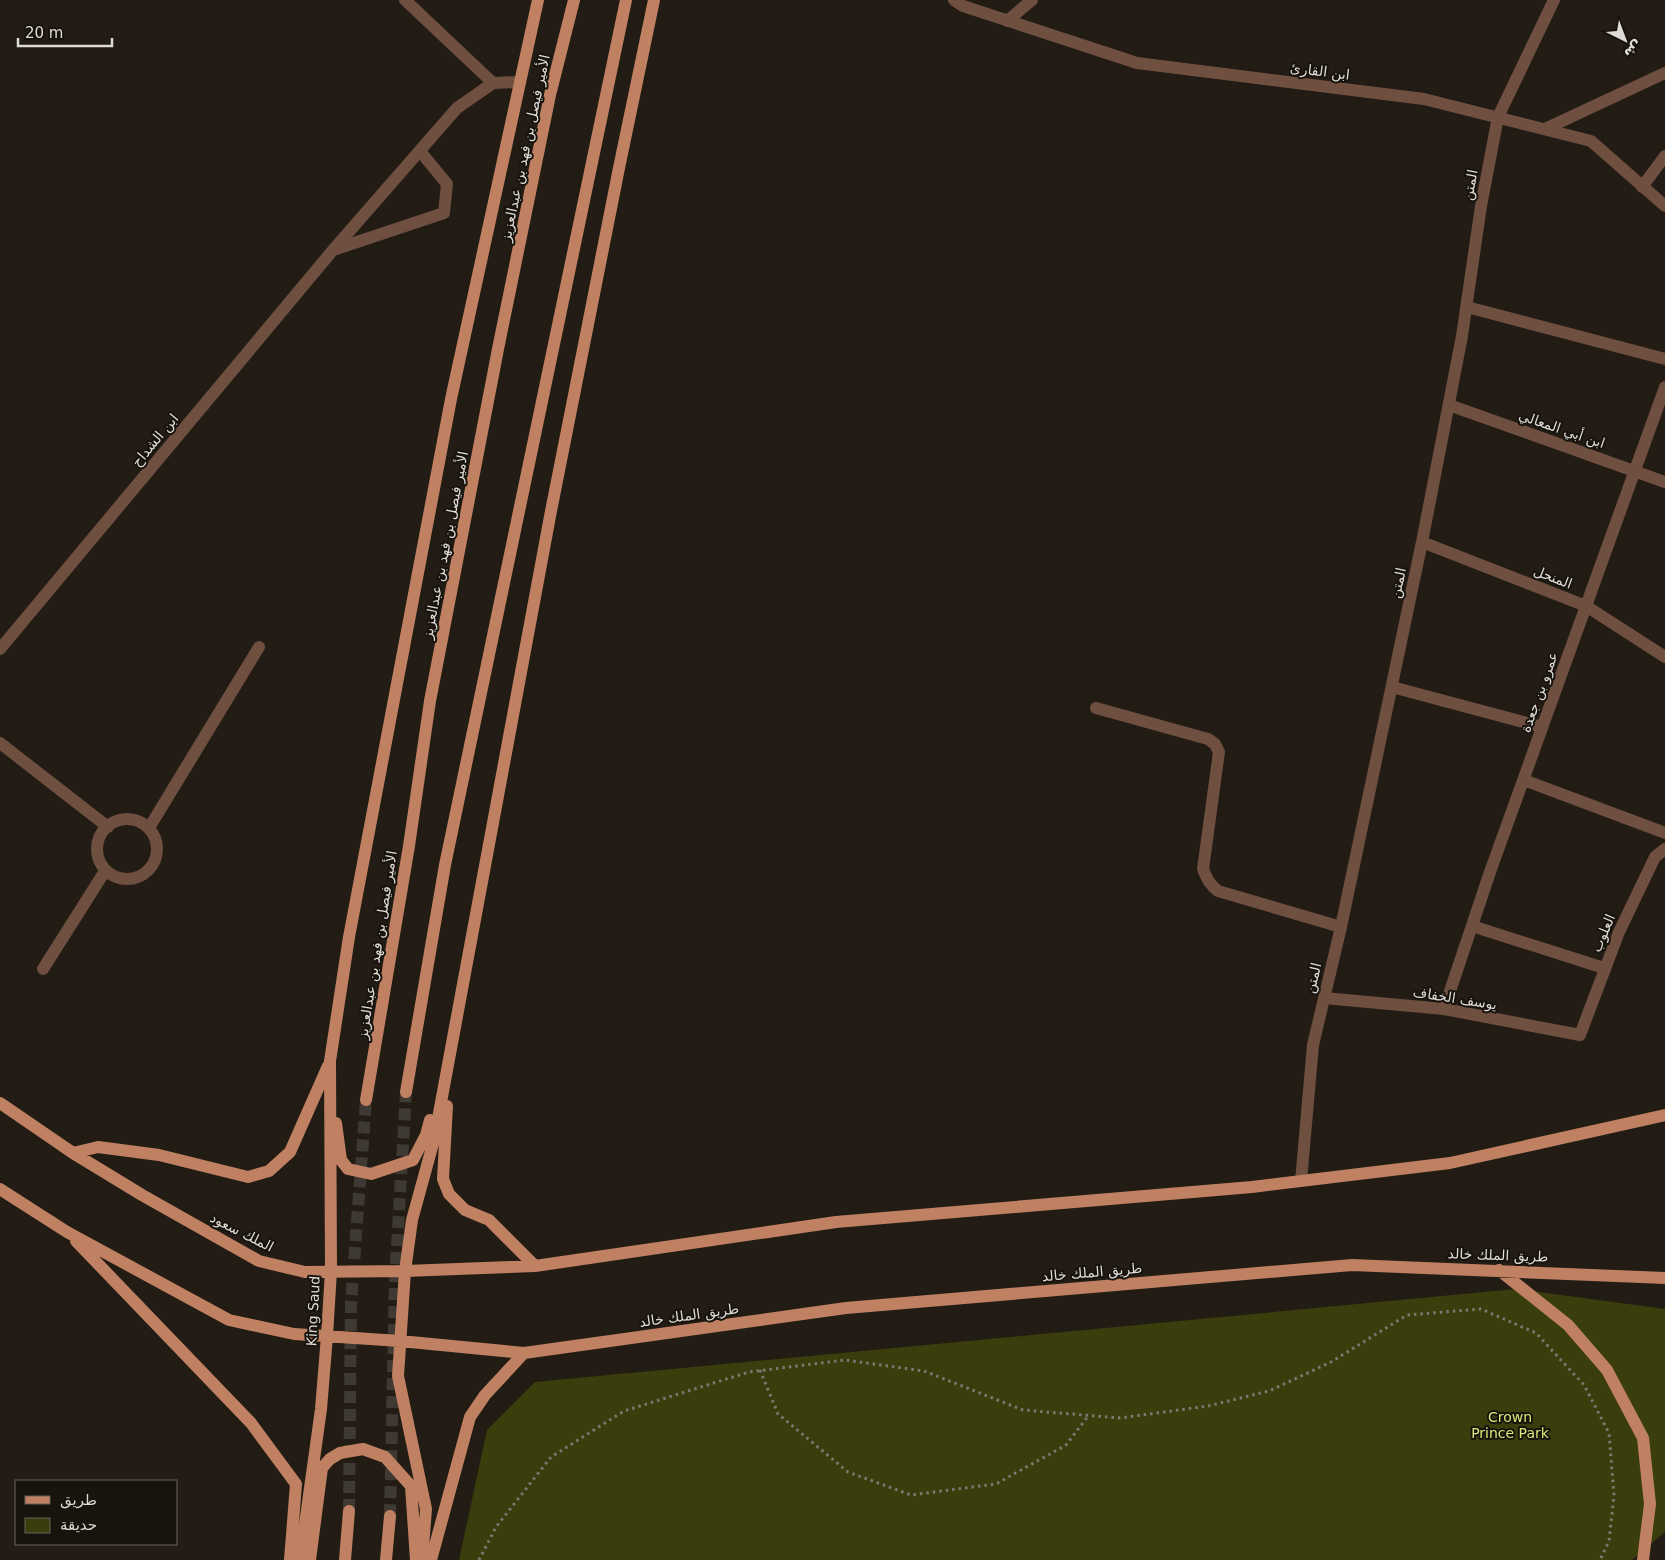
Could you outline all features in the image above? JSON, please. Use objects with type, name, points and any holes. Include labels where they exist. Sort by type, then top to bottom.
[{"type":"main road","name":"الأمير فيصل بن فهد بن عبدالعزيز","points":[[330,1061],[351,927],[451,399],[538,0]]},
{"type":"main road","name":"الأمير فيصل بن فهد بن عبدالعزيز","points":[[366,1100],[409,846],[430,701],[500,334],[548,105],[574,0]]},
{"type":"main road","points":[[406,1092],[445,865],[626,0]]},
{"type":"main road","points":[[422,1560],[426,1509],[398,1376],[412,1220],[434,1140],[552,501],[618,168],[654,0]]},
{"type":"main road","points":[[330,1061],[341,1160],[348,1169],[371,1174],[413,1160],[426,1135],[458,1014]]},
{"type":"main road","points":[[458,1014],[447,1100],[443,1179],[449,1194],[465,1210],[489,1220],[535,1266],[836,1222],[1252,1187],[1450,1163],[1665,1114]]},
{"type":"main road","points":[[73,1153],[98,1147],[159,1155],[248,1177],[270,1171],[290,1152],[330,1061]]},
{"type":"main road","name":"King Saud","points":[[300,1560],[321,1409],[331,1272],[330,1061]]},
{"type":"main road","name":"الملك سعود","points":[[0,1103],[73,1153],[142,1195],[259,1261],[305,1272],[406,1271],[535,1266]]},
{"type":"main road","points":[[0,1189],[67,1232],[229,1320],[294,1334],[400,1341],[524,1353]]},
{"type":"main road","points":[[67,1232],[251,1424],[296,1484],[290,1560]]},
{"type":"main road","name":"طريق الملك خالد","points":[[524,1353],[846,1308],[1352,1264],[1665,1278]]},
{"type":"main road","points":[[1499,1270],[1568,1325],[1607,1370],[1643,1438],[1650,1504],[1643,1560]]},
{"type":"main road","points":[[431,1560],[470,1417],[485,1395],[524,1353]]},
{"type":"main road","points":[[310,1560],[322,1468],[330,1459],[340,1454],[363,1449],[385,1458],[411,1486],[416,1560]]},
{"type":"main road","points":[[345,1560],[349,1511]]},
{"type":"main road","points":[[386,1560],[390,1516]]},
{"type":"street","points":[[405,0],[492,82],[519,82]]},
{"type":"street","name":"ابن القارئ","points":[[954,0],[963,6],[1137,63],[1424,99],[1591,140],[1665,206]]},
{"type":"street","points":[[1007,20],[1032,0]]},
{"type":"street","name":"المتن","points":[[1301,1181],[1313,1045],[1422,542],[1467,307],[1481,206],[1498,117],[1554,0]]},
{"type":"street","points":[[1545,129],[1665,73]]},
{"type":"street","name":"ابن الشداح","points":[[0,649],[333,250],[457,108],[492,82]]},
{"type":"street","points":[[333,250],[444,213],[447,184],[420,151]]},
{"type":"street","points":[[1642,187],[1665,156]]},
{"type":"street","points":[[1467,307],[1665,360]]},
{"type":"street","name":"عمرو بن جعدة","points":[[1444,1009],[1542,727],[1665,386]]},
{"type":"street","name":"ابن أبي المعالي","points":[[1449,405],[1665,482]]},
{"type":"street","name":"المنحل","points":[[1422,542],[1586,606],[1665,657]]},
{"type":"street","points":[[149,828],[259,647]]},
{"type":"street","points":[[1392,687],[1542,727]]},
{"type":"street","points":[[1096,708],[1208,739],[1215,744],[1219,752],[1203,869],[1207,880],[1212,886],[1218,891],[1340,927]]},
{"type":"street","points":[[0,743],[108,827]]},
{"type":"street","points":[[1524,780],[1665,833]]},
{"type":"street","points":[[132,819],[149,828],[157,845],[154,863],[141,877],[122,880],[105,871],[97,854],[100,835],[108,827],[114,822],[132,819]]},
{"type":"street","name":"العلوب","points":[[1580,1035],[1618,932],[1654,857],[1665,849]]},
{"type":"street","points":[[43,969],[105,871]]},
{"type":"street","points":[[1472,926],[1604,968]]},
{"type":"street","name":"يوسف الخفاف","points":[[1324,998],[1444,1009],[1580,1035]]},
{"type":"path","points":[[479,1560],[496,1528],[551,1457],[624,1411],[749,1372],[845,1360],[924,1371],[1023,1410],[1120,1418],[1208,1406],[1269,1391],[1331,1362],[1407,1315],[1481,1309],[1536,1333],[1584,1385],[1609,1433],[1614,1495],[1609,1541],[1600,1560]]},
{"type":"path","points":[[760,1370],[778,1414],[809,1440],[848,1472],[911,1495],[996,1484],[1066,1445],[1089,1415]]},
{"type":"green space","name":"Crown Prince Park","points":[[1516,1289],[1665,1309],[1665,1532],[1632,1560],[459,1560],[487,1430],[535,1382]]},
{"type":"tunnel","points":[[390,1516],[395,1281],[406,1092]]},
{"type":"tunnel","points":[[349,1511],[351,1303],[366,1100]]}]
